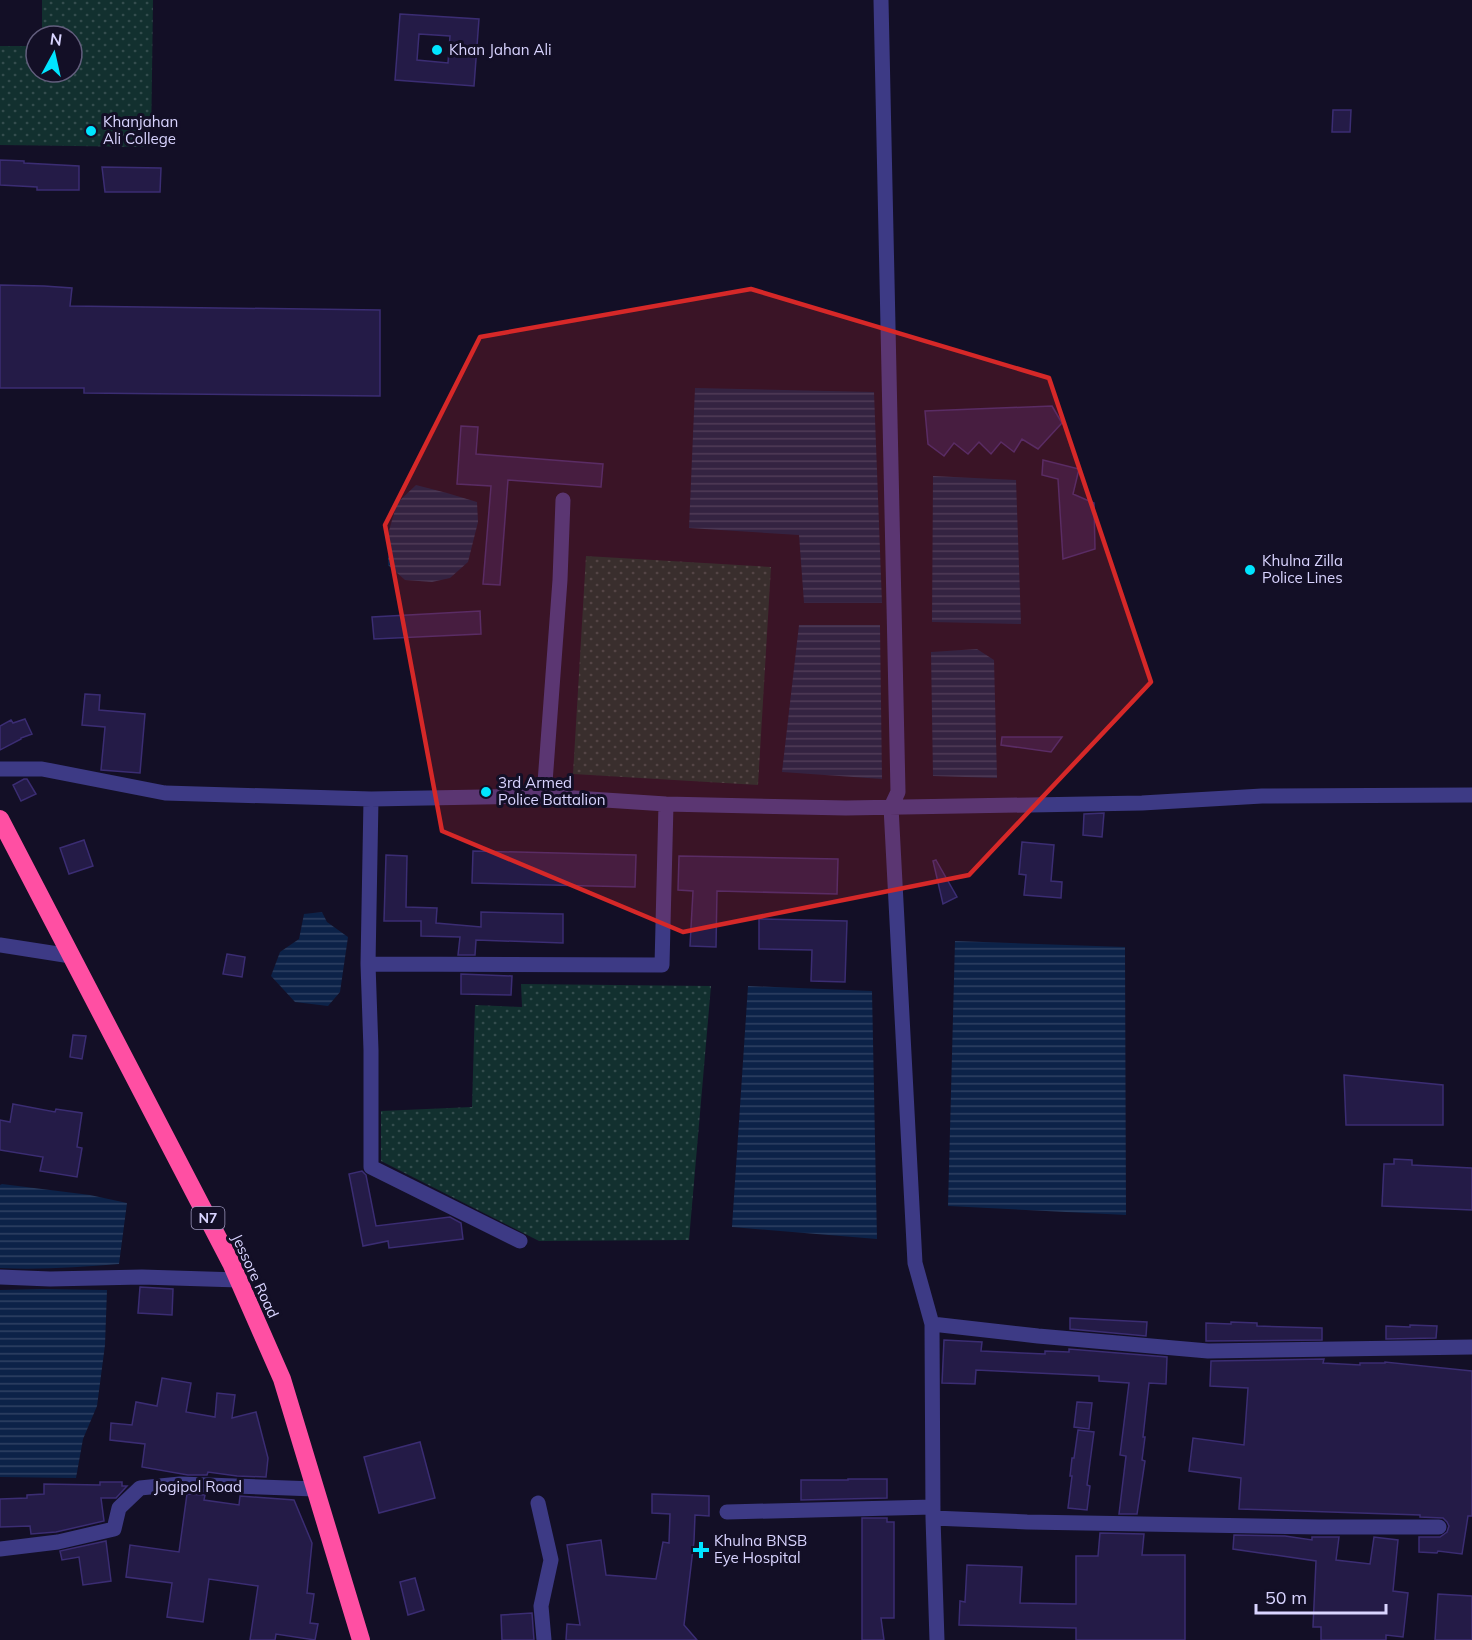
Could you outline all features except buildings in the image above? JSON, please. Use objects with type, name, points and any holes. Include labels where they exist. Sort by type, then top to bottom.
[{"type":"highway","name":"Jessore Road","points":[[0,819],[239,1280],[282,1379],[361,1640]]},
{"type":"street","points":[[881,0],[898,792],[891,807],[915,1263],[932,1324],[933,1512],[937,1640]]},
{"type":"street","points":[[544,796],[560,580],[563,501]]},
{"type":"street","points":[[0,769],[42,769],[165,793],[371,799],[544,796],[666,804],[846,808],[1142,803],[1262,796],[1472,795]]},
{"type":"street","points":[[371,799],[368,964],[372,1167],[520,1241]]},
{"type":"street","points":[[368,964],[662,965],[666,804]]},
{"type":"street","points":[[0,945],[71,956]]},
{"type":"street","points":[[0,1277],[50,1279],[142,1276],[239,1280]]},
{"type":"street","points":[[932,1324],[1208,1351],[1472,1347]]},
{"type":"street","name":"Jogipol Road","points":[[0,1549],[58,1542],[114,1529],[119,1508],[140,1488],[180,1484],[315,1489]]},
{"type":"street","points":[[538,1503],[551,1560],[541,1606],[544,1640]]},
{"type":"street","points":[[727,1512],[933,1512],[1027,1521],[1439,1527]]},
{"type":"highlighted area","points":[[751,289],[1049,378],[1151,682],[969,875],[683,932],[442,831],[385,525],[480,337]]},
{"type":"green space","points":[[42,0],[153,0],[151,147],[0,145],[0,46],[24,46],[24,84],[84,84],[84,24],[42,24]]},
{"type":"green space","points":[[586,556],[771,567],[758,785],[573,774]]},
{"type":"green space","points":[[521,984],[711,986],[689,1240],[539,1241],[381,1161],[381,1111],[472,1107],[475,1005],[522,1007]]},
{"type":"water","points":[[695,388],[874,392],[882,603],[804,603],[799,535],[689,528]]},
{"type":"water","points":[[933,476],[1016,480],[1021,624],[932,622]]},
{"type":"water","points":[[416,485],[477,502],[478,522],[468,562],[450,578],[432,582],[405,580],[388,565],[388,534],[397,503]]},
{"type":"water","points":[[799,625],[880,625],[882,779],[782,772]]},
{"type":"water","points":[[977,649],[994,660],[997,778],[933,776],[931,652]]},
{"type":"water","points":[[322,912],[327,922],[348,937],[340,992],[328,1006],[295,1002],[271,976],[280,952],[299,939],[304,914]]},
{"type":"water","points":[[955,941],[1125,947],[1126,1215],[948,1206]]},
{"type":"water","points":[[748,986],[872,991],[877,1239],[732,1227]]},
{"type":"water","points":[[0,1185],[90,1195],[127,1203],[119,1264],[0,1268]]},
{"type":"water","points":[[0,1290],[107,1290],[105,1345],[97,1406],[83,1439],[76,1478],[0,1477]]},
{"type":"place","name":"Khan Jahan Ali","points":[[437,50]]},
{"type":"place","name":"Khanjahan Ali College","points":[[91,131]]},
{"type":"place","name":"Khulna Zilla Police Lines","points":[[1250,570]]},
{"type":"place","name":"3rd Armed Police Battalion","points":[[486,792]]},
{"type":"place","name":"Khulna BNSB Eye Hospital","points":[[701,1550]]}]
